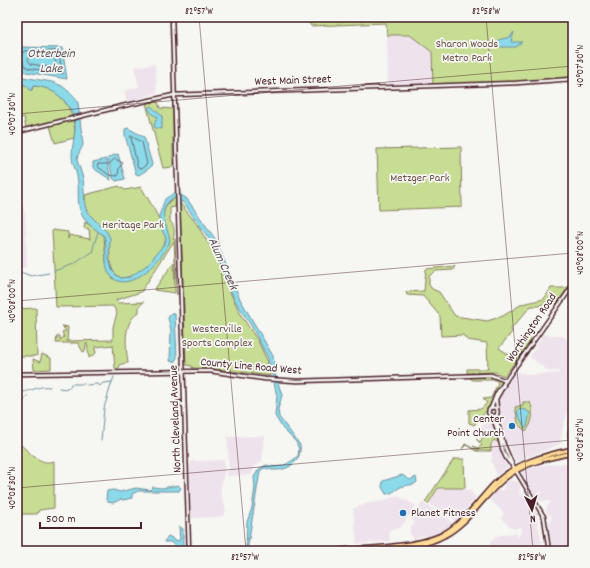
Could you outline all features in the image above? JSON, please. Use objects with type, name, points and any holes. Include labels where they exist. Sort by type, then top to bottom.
[{"type":"highway","points":[[573,419],[573,461]]},
{"type":"main road","name":"North Cleveland Avenue","points":[[172,17],[189,551]]},
{"type":"main road","name":"West Main Street","points":[[17,132],[174,95],[573,79]]},
{"type":"main road","name":"Worthington Road","points":[[491,408],[494,397],[573,285]]},
{"type":"main road","name":"County Line Road West","points":[[17,374],[183,371],[223,372],[282,381],[491,375],[506,381]]},
{"type":"main road","name":"Worthington Road","points":[[506,381],[496,398],[496,418],[505,447],[514,468]]},
{"type":"main road","points":[[184,399],[179,402],[184,406]]},
{"type":"main road","points":[[497,410],[491,408],[489,413],[500,427]]},
{"type":"main road","points":[[491,416],[497,414]]},
{"type":"main road","points":[[494,420],[504,453],[544,517],[549,551]]},
{"type":"main road","points":[[329,551],[418,542],[439,535],[462,520],[494,484],[514,468],[536,458],[572,452]]},
{"type":"main road","points":[[367,551],[421,545],[444,536],[462,525],[514,468]]},
{"type":"shaded area","points":[[387,35],[410,35],[432,52],[433,85],[388,87]]},
{"type":"shaded area","points":[[155,64],[157,93],[127,102],[124,91],[139,87],[134,67]]},
{"type":"shaded area","points":[[17,181],[25,215],[27,267],[17,268]]},
{"type":"shaded area","points":[[543,334],[563,336],[573,345],[573,401],[563,426],[560,444],[516,462],[506,440],[500,419],[499,399],[515,372],[531,375],[559,373],[559,371],[548,371],[530,357]]},
{"type":"shaded area","points":[[488,422],[493,426],[495,435],[493,438],[479,428]]},
{"type":"shaded area","points":[[265,436],[262,461],[256,466],[251,475],[227,476],[229,467],[227,437]]},
{"type":"shaded area","points":[[495,441],[499,447],[501,456],[508,467],[497,475],[491,461],[492,446]]},
{"type":"shaded area","points":[[224,460],[225,468],[220,491],[226,510],[224,515],[220,517],[191,518],[189,465],[192,461]]},
{"type":"shaded area","points":[[564,463],[568,466],[573,479],[573,551],[554,551],[549,524],[552,516],[547,514],[546,509],[551,501],[538,501],[522,474],[523,471],[537,466]]},
{"type":"shaded area","points":[[511,480],[518,482],[520,487],[519,494],[524,491],[538,514],[536,516],[544,551],[487,551],[491,541],[496,536],[515,533],[518,538],[522,529],[520,526],[515,529],[510,527],[501,518],[504,513],[489,499],[497,490],[503,491],[505,483]]},
{"type":"shaded area","points":[[461,488],[470,490],[476,498],[454,521],[446,510],[441,512],[431,505],[430,502],[438,489]]},
{"type":"shaded area","points":[[397,495],[416,506],[400,528],[389,530],[390,541],[357,544],[353,509],[368,503],[380,502]]},
{"type":"shaded area","points":[[422,503],[444,514],[455,526],[429,539],[425,535],[414,539],[410,533],[410,528],[415,523],[411,519]]},
{"type":"green space","name":"Sharon Woods Metro Park","points":[[305,17],[573,17],[573,79],[433,85],[432,52],[410,35],[387,35],[386,23],[311,26]]},
{"type":"green space","points":[[24,82],[32,90],[33,86],[46,88],[58,95],[70,110],[72,117],[26,129],[24,117],[18,119],[17,117],[17,83]]},
{"type":"green space","points":[[158,102],[160,108],[173,109],[173,167],[163,168],[146,103]]},
{"type":"green space","points":[[73,120],[75,130],[74,138],[55,143],[50,126]]},
{"type":"green space","name":"Metzger Park","points":[[461,147],[462,207],[379,210],[377,149]]},
{"type":"green space","name":"Heritage Park","points":[[119,186],[125,190],[141,187],[157,214],[165,237],[165,242],[162,248],[144,268],[133,275],[121,278],[112,269],[110,245],[107,233],[89,213],[85,195]]},
{"type":"green space","points":[[176,198],[175,207],[170,208],[170,221],[174,230],[173,239],[175,239],[177,295],[174,241],[141,292],[116,300],[118,303],[144,302],[139,306],[139,312],[130,322],[126,335],[128,363],[121,364],[118,369],[115,368],[113,345],[96,347],[96,353],[89,358],[87,343],[85,351],[83,352],[78,343],[56,343],[57,336],[60,336],[60,340],[64,337],[62,332],[66,331],[63,328],[66,327],[62,326],[68,327],[67,341],[113,340],[113,327],[117,313],[113,306],[56,307],[52,230],[68,232],[68,239],[69,235],[90,239],[89,229],[84,228],[85,222],[104,236],[106,262],[113,279],[138,277],[169,244],[169,236],[163,222],[163,215],[167,204]]},
{"type":"green space","name":"Westerville Sports Complex","points":[[180,203],[196,223],[217,257],[231,294],[241,315],[258,341],[267,360],[270,376],[218,369],[192,368],[192,366],[186,365]]},
{"type":"green space","points":[[174,262],[175,293],[154,290]]},
{"type":"green space","points":[[455,266],[453,270],[436,271],[429,276],[429,285],[432,289],[439,292],[455,316],[487,321],[503,316],[522,304],[544,299],[551,288],[566,288],[571,284],[556,304],[552,298],[539,306],[531,306],[511,329],[512,332],[499,348],[515,359],[529,338],[533,340],[504,376],[495,372],[467,373],[467,369],[488,369],[487,343],[467,340],[463,335],[441,336],[440,316],[423,296],[407,295],[406,292],[424,291],[426,269]]},
{"type":"green space","points":[[36,308],[37,356],[17,356],[17,309]]},
{"type":"green space","points":[[42,354],[51,358],[51,369],[34,370],[33,359],[40,362]]},
{"type":"green space","points":[[468,377],[496,377],[503,382],[493,397],[492,405],[474,425],[469,423],[469,410],[481,409],[487,403],[483,399],[491,398],[498,383],[496,380],[473,380]]},
{"type":"green space","points":[[523,402],[530,402],[532,409],[530,425],[526,431],[516,423],[518,424],[515,407],[523,405]]},
{"type":"green space","points":[[494,431],[497,432],[499,441],[497,442],[494,440],[491,444],[491,451],[476,451],[466,445],[462,449],[465,444],[479,450],[473,446],[478,448],[482,445],[476,439],[480,442],[485,434],[493,438],[496,435]]},
{"type":"green space","points":[[21,445],[40,460],[45,462],[54,461],[54,508],[39,510],[37,514],[23,514],[17,518],[17,446]]},
{"type":"green space","points":[[454,459],[464,459],[465,488],[438,488],[428,504],[425,502]]},
{"type":"water","points":[[514,32],[511,42],[522,42],[516,47],[500,47],[498,40],[510,37]]},
{"type":"water","name":"Otterbein Lake","points":[[21,47],[62,48],[67,79],[26,72],[19,63],[18,53]]},
{"type":"water","name":"Alum Creek","points":[[17,76],[52,82],[62,86],[73,95],[78,103],[83,145],[77,160],[83,178],[85,205],[87,212],[107,232],[110,238],[109,259],[112,270],[116,275],[121,278],[130,277],[147,265],[165,243],[166,238],[159,224],[159,216],[165,199],[174,193],[180,194],[187,199],[216,240],[240,299],[273,356],[275,374],[282,395],[278,409],[279,417],[300,445],[300,451],[297,460],[289,467],[279,470],[264,468],[260,471],[247,551],[243,551],[246,548],[247,522],[252,508],[255,487],[254,477],[259,469],[266,465],[275,467],[290,462],[298,456],[299,449],[296,442],[283,429],[275,416],[277,396],[268,358],[252,327],[234,299],[210,240],[184,203],[173,198],[165,207],[164,218],[170,240],[155,264],[129,281],[120,282],[109,274],[106,264],[104,236],[85,220],[80,208],[78,199],[78,181],[72,159],[75,131],[73,114],[69,107],[57,94],[41,87],[33,86],[31,91],[27,86],[17,82]]},
{"type":"water","points":[[151,106],[162,116],[162,129],[155,128],[154,125],[157,117],[152,114],[148,108]]},
{"type":"water","points":[[128,128],[144,137],[152,164],[151,167],[139,175],[136,174],[125,135],[125,129]]},
{"type":"water","points":[[118,154],[125,179],[116,181],[113,178],[108,158]]},
{"type":"water","points":[[106,159],[111,180],[93,168],[93,162]]},
{"type":"water","points":[[171,313],[175,314],[177,358],[174,362],[170,361],[171,330],[168,318]]},
{"type":"water","points":[[519,409],[526,410],[530,413],[527,427],[525,428],[517,413]]},
{"type":"water","points":[[402,475],[410,480],[416,477],[417,482],[386,494],[382,487],[383,481]]},
{"type":"water","points":[[178,485],[181,488],[179,491],[138,491],[132,494],[132,498],[121,499],[113,503],[106,500],[107,491],[113,490],[120,492],[136,488],[150,490],[153,487],[162,488]]},
{"type":"water","points":[[179,526],[183,529],[183,551],[178,551],[171,542],[164,542],[168,536],[174,541],[180,540]]},
{"type":"waterway","points":[[54,271],[74,264],[94,251],[93,248],[98,232]]},
{"type":"waterway","points":[[17,275],[23,273],[31,276],[49,273]]},
{"type":"waterway","points":[[87,385],[97,384],[100,386],[103,383],[112,382],[114,377]]},
{"type":"waterway","points":[[101,441],[104,408],[112,382]]},
{"type":"waterway","points":[[59,388],[66,389],[67,387],[69,389],[71,384],[84,384]]},
{"type":"waterway","points":[[22,392],[43,387],[50,387]]},
{"type":"waterway","points":[[17,392],[21,393]]},
{"type":"waterway","points":[[23,402],[27,396]]},
{"type":"waterway","points":[[495,437],[496,433]]},
{"type":"place","name":"Center Point Church","points":[[512,426]]},
{"type":"place","name":"Planet Fitness","points":[[403,513]]}]
